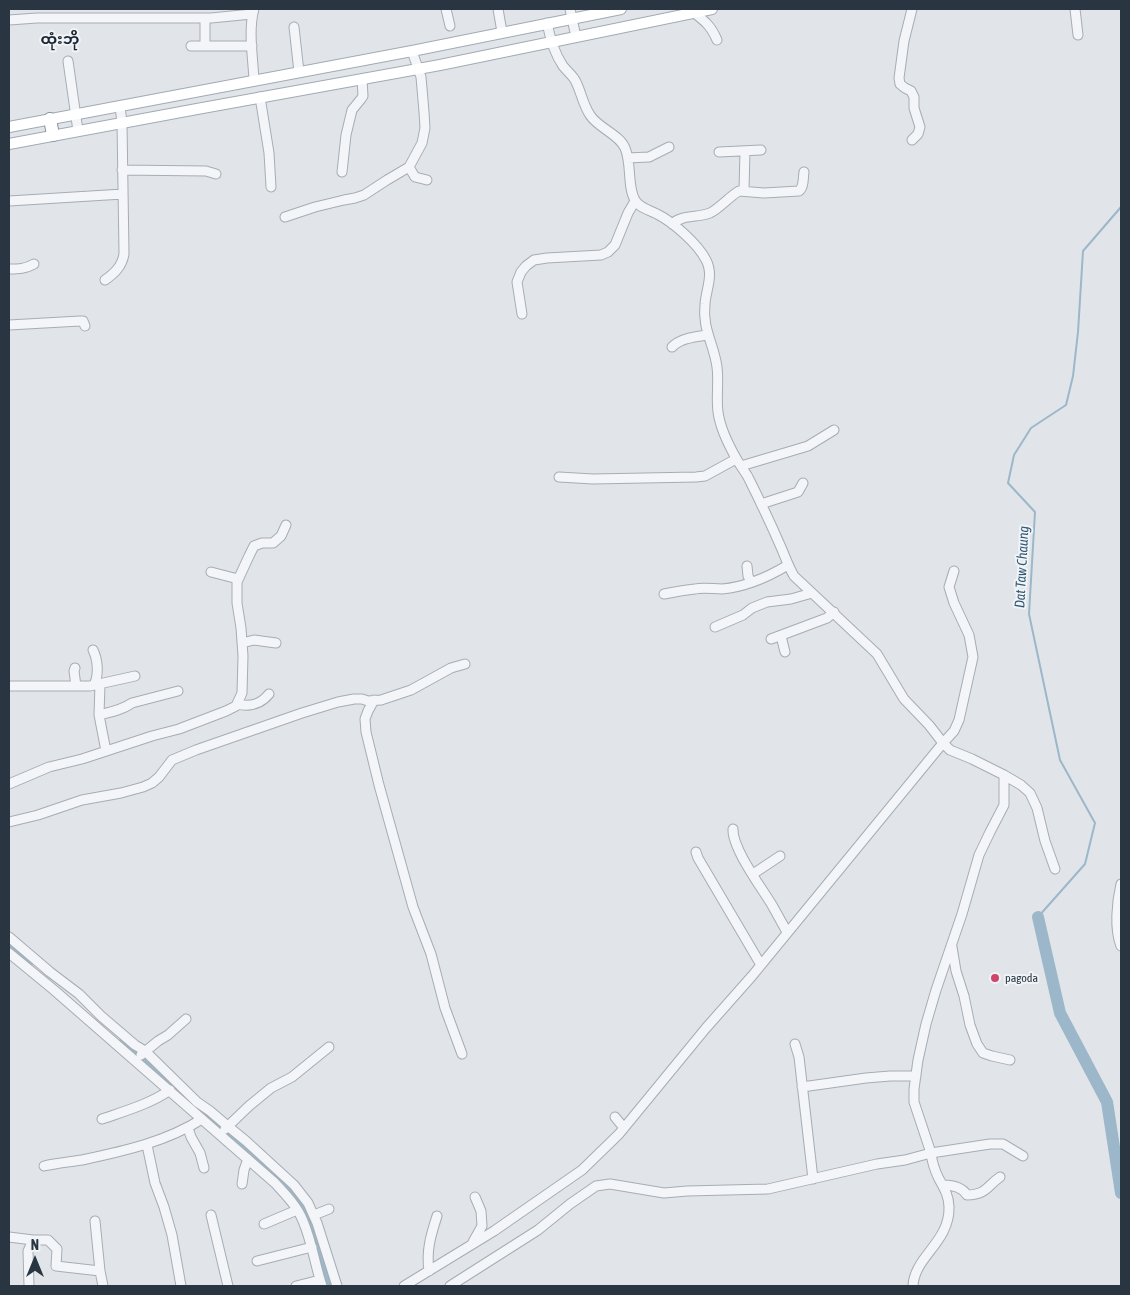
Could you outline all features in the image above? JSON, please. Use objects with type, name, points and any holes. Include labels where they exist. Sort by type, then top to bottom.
[{"type":"highway","points":[[50,119],[53,135]]},
{"type":"main road","points":[[9,127],[547,24],[571,13],[621,9]]},
{"type":"main road","points":[[9,144],[418,69],[712,9]]},
{"type":"street","points":[[446,9],[450,26]]},
{"type":"street","points":[[498,9],[502,32]]},
{"type":"street","points":[[912,9],[904,41],[899,78],[900,84],[911,91],[914,97],[914,108],[920,127],[918,134],[912,140]]},
{"type":"street","points":[[1075,9],[1078,35]]},
{"type":"street","points":[[9,20],[37,14],[205,18],[253,12],[254,80]]},
{"type":"street","points":[[693,12],[713,30],[717,40]]},
{"type":"street","points":[[571,13],[576,37]]},
{"type":"street","points":[[205,18],[205,46]]},
{"type":"street","points":[[547,24],[551,43],[558,58],[574,78],[590,115],[625,147],[635,202],[672,224],[698,248],[707,261],[710,273],[704,318],[717,364],[718,414],[724,432],[794,576],[877,654],[904,699],[950,750],[996,770],[1021,785],[1030,793],[1037,808],[1055,869]]},
{"type":"street","points":[[294,27],[299,72]]},
{"type":"street","points":[[191,46],[252,46]]},
{"type":"street","points":[[284,217],[364,195],[409,167],[419,150],[424,136],[422,81],[412,51]]},
{"type":"street","points":[[68,61],[74,114],[78,131]]},
{"type":"street","points":[[342,172],[346,135],[352,110],[363,96],[362,79]]},
{"type":"street","points":[[260,97],[269,153],[271,187]]},
{"type":"street","points":[[105,280],[114,273],[123,259],[122,123],[120,106]]},
{"type":"street","points":[[628,158],[650,156],[669,147]]},
{"type":"street","points":[[719,152],[761,150]]},
{"type":"street","points":[[744,190],[745,151]]},
{"type":"street","points":[[409,167],[415,177],[426,180]]},
{"type":"street","points":[[122,170],[206,171],[216,174]]},
{"type":"street","points":[[672,224],[679,219],[710,213],[739,191],[764,193],[799,191],[802,186],[804,172]]},
{"type":"street","points":[[9,200],[123,194]]},
{"type":"street","points":[[522,314],[517,282],[526,266],[534,260],[601,255],[608,252],[614,246],[628,213],[635,202]]},
{"type":"street","points":[[9,269],[22,269],[34,264]]},
{"type":"street","points":[[9,325],[80,321],[84,322],[85,326]]},
{"type":"street","points":[[672,347],[684,340],[708,335]]},
{"type":"street","points":[[559,477],[594,479],[704,476],[739,462],[808,446],[834,430]]},
{"type":"street","points":[[760,504],[798,492],[803,483]]},
{"type":"street","points":[[9,784],[49,767],[82,759],[179,728],[226,711],[237,704],[242,693],[242,643],[237,603],[238,579],[254,546],[262,543],[273,543],[281,536],[286,525]]},
{"type":"street","points":[[664,594],[704,588],[728,588],[758,581],[788,565]]},
{"type":"street","points":[[747,566],[751,582]]},
{"type":"street","points":[[404,1286],[494,1231],[582,1170],[624,1128],[954,731],[959,720],[973,656],[969,635],[949,588],[954,571]]},
{"type":"street","points":[[211,572],[238,579]]},
{"type":"street","points":[[715,627],[767,602],[791,599],[812,592]]},
{"type":"street","points":[[771,639],[828,618],[834,612]]},
{"type":"street","points":[[781,636],[785,652]]},
{"type":"street","points":[[242,643],[254,640],[276,643]]},
{"type":"street","points":[[93,650],[98,662],[96,667],[99,715],[106,751]]},
{"type":"street","points":[[9,822],[38,815],[82,800],[143,787],[159,777],[172,760],[196,750],[302,713],[354,699],[381,700],[411,690],[451,668],[465,664]]},
{"type":"street","points":[[73,670],[74,686]]},
{"type":"street","points":[[9,686],[97,685],[135,676]]},
{"type":"street","points":[[99,715],[114,712],[132,703],[178,691]]},
{"type":"street","points":[[237,704],[247,706],[258,703],[269,694]]},
{"type":"street","points":[[374,700],[365,719],[366,732],[379,785],[410,899],[431,954],[445,1008],[462,1054]]},
{"type":"street","points":[[913,1286],[915,1272],[945,1230],[949,1208],[947,1193],[936,1171],[914,1102],[918,1060],[936,990],[980,855],[1004,805],[1004,775]]},
{"type":"street","points":[[733,829],[736,843],[787,932]]},
{"type":"street","points":[[696,852],[761,965]]},
{"type":"street","points":[[753,874],[780,856]]},
{"type":"street","points":[[1121,884],[1118,895],[1117,922],[1121,946]]},
{"type":"street","points":[[9,937],[79,994],[135,1045],[140,1056],[170,1090],[202,1119],[246,1141],[294,1185],[308,1203],[314,1215],[337,1286]]},
{"type":"street","points":[[952,944],[956,971],[977,1044],[983,1053],[1010,1060]]},
{"type":"street","points":[[9,953],[196,1102],[210,1111],[223,1130],[248,1159],[275,1183],[290,1200],[302,1219],[312,1247],[321,1283],[296,1286]]},
{"type":"street","points":[[140,1056],[186,1019]]},
{"type":"street","points":[[795,1044],[799,1057],[814,1179]]},
{"type":"street","points":[[223,1130],[271,1088],[292,1077],[329,1047]]},
{"type":"street","points":[[802,1087],[866,1078],[916,1076]]},
{"type":"street","points":[[102,1119],[137,1107],[170,1090]]},
{"type":"street","points":[[615,1117],[624,1128]]},
{"type":"street","points":[[44,1166],[147,1145],[188,1128],[202,1119]]},
{"type":"street","points":[[188,1128],[200,1152],[204,1168]]},
{"type":"street","points":[[450,1286],[538,1230],[596,1186],[610,1184],[664,1193],[768,1188],[931,1153],[990,1144],[1003,1144],[1023,1156]]},
{"type":"street","points":[[147,1145],[155,1183],[172,1235],[181,1286]]},
{"type":"street","points":[[242,1184],[248,1159]]},
{"type":"street","points":[[943,1184],[964,1189],[967,1195],[976,1195],[983,1192],[1000,1177]]},
{"type":"street","points":[[471,1245],[482,1226],[480,1210],[475,1197]]},
{"type":"street","points":[[264,1224],[297,1210]]},
{"type":"street","points":[[314,1215],[329,1210]]},
{"type":"street","points":[[211,1215],[228,1286]]},
{"type":"street","points":[[429,1271],[427,1257],[429,1243],[437,1216]]},
{"type":"street","points":[[95,1221],[103,1286]]},
{"type":"street","points":[[9,1237],[48,1240],[57,1248],[56,1266],[100,1271]]},
{"type":"street","points":[[29,1286],[28,1251],[33,1240]]},
{"type":"street","points":[[257,1261],[312,1247]]},
{"type":"waterway","name":"Dat Taw Chaung","points":[[1038,917],[1085,864],[1095,823],[1060,760],[1029,614],[1035,512],[1008,483],[1014,455],[1031,428],[1066,405],[1073,376],[1078,332],[1083,251],[1121,207]]},
{"type":"waterway","points":[[1038,917],[1060,1013],[1107,1102],[1121,1193]]},
{"type":"waterway","points":[[9,946],[29,964]]},
{"type":"waterway","points":[[121,1043],[229,1134],[298,1200],[310,1218],[330,1286]]},
{"type":"place","name":"pagoda","points":[[995,978]]},
{"type":"district","name":"ထုံးဘို","points":[[60,39]]}]
